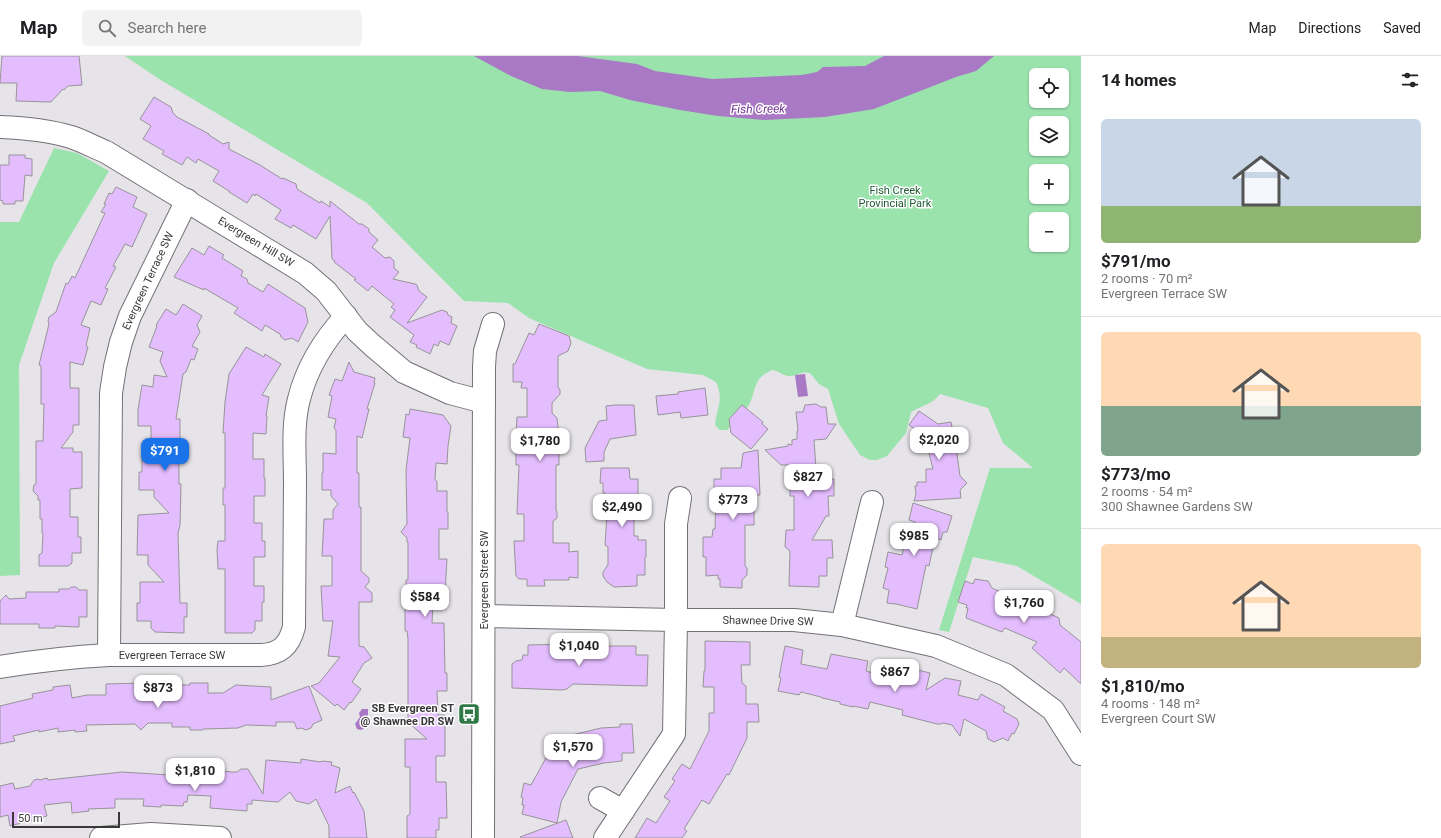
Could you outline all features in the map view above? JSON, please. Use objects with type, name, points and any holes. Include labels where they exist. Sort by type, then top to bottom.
[{"type":"street","name":"Evergreen Hill SW","points":[[0,127],[39,130],[71,138],[106,152],[305,273],[326,292],[357,331],[372,346],[404,372],[450,393],[484,402]]},
{"type":"street","name":"Evergreen Terrace SW","points":[[187,200],[130,316],[120,342],[115,367],[111,393],[109,655],[261,655],[276,652],[286,645],[294,627],[295,435],[297,410],[300,395],[310,368],[325,342],[346,316]]},
{"type":"street","name":"Evergreen Street SW","points":[[483,838],[484,402],[485,352],[493,324]]},
{"type":"street","points":[[605,838],[674,734],[676,524],[680,498]]},
{"type":"street","points":[[842,625],[872,502]]},
{"type":"street","name":"Shawnee Drive SW","points":[[484,616],[676,620],[794,620],[842,625],[936,646],[1006,675],[1052,710],[1081,754]]},
{"type":"street","points":[[0,667],[66,657],[109,655]]},
{"type":"street","points":[[600,798],[623,811]]},
{"type":"street","points":[[101,838],[150,834],[220,838]]},
{"type":"green space","name":"Fish Creek Provincial Park","points":[[125,56],[1081,56],[1081,604],[1017,566],[973,557],[949,632],[939,630],[990,468],[1033,468],[1003,443],[988,408],[940,394],[930,403],[911,412],[906,433],[887,456],[877,460],[870,460],[860,455],[839,424],[828,389],[819,384],[810,373],[804,372],[794,376],[789,376],[772,370],[761,377],[755,386],[750,403],[739,417],[727,430],[720,430],[715,425],[720,399],[716,382],[703,375],[647,369],[529,318],[508,303],[464,301],[367,203],[159,79]]},
{"type":"green space","points":[[54,148],[77,153],[109,171],[54,263],[19,365],[20,575],[0,576],[0,222],[19,222]]},
{"type":"water","name":"Fish Creek","points":[[474,56],[578,56],[637,64],[655,71],[712,79],[802,75],[817,72],[823,67],[865,66],[884,56],[994,56],[976,71],[956,77],[874,109],[825,117],[765,120],[718,116],[680,110],[630,100],[600,91],[570,92],[542,89],[511,76]]},
{"type":"water","points":[[805,374],[808,396],[798,397],[795,375]]},
{"type":"water","points":[[362,709],[368,709],[368,714],[367,727],[361,730],[357,729],[355,724],[360,717],[359,713]]},
{"type":"building","points":[[2,56],[79,56],[82,85],[68,86],[64,90],[63,89],[51,102],[16,101],[17,83],[0,83]]},
{"type":"building","points":[[154,97],[171,107],[173,113],[177,117],[209,134],[223,144],[229,142],[229,149],[260,165],[282,179],[283,178],[296,184],[297,189],[320,203],[321,201],[330,207],[330,201],[359,224],[362,224],[369,229],[369,232],[378,240],[372,247],[385,258],[390,257],[394,261],[394,268],[399,272],[393,279],[417,285],[419,291],[427,297],[407,323],[442,310],[447,312],[448,315],[452,317],[451,323],[457,326],[449,345],[440,341],[438,346],[434,344],[430,354],[416,347],[417,345],[410,342],[414,335],[390,317],[395,310],[391,307],[394,304],[372,286],[368,291],[354,280],[356,279],[334,262],[335,261],[332,259],[330,216],[316,239],[293,225],[291,228],[275,219],[281,210],[256,194],[255,196],[253,194],[247,203],[213,181],[219,171],[198,159],[196,163],[187,157],[182,165],[162,154],[164,151],[143,139],[151,126],[140,119]]},
{"type":"building","points":[[9,155],[25,155],[25,158],[32,159],[32,176],[25,175],[23,201],[15,201],[15,204],[3,204],[3,201],[0,200],[0,165],[9,165]]},
{"type":"building","points":[[116,187],[137,197],[133,207],[147,214],[132,247],[125,244],[113,266],[116,267],[105,288],[108,289],[101,305],[91,301],[81,325],[90,328],[86,346],[88,347],[83,365],[70,362],[70,388],[79,388],[79,425],[73,425],[73,432],[61,448],[73,448],[73,452],[82,452],[82,488],[70,489],[70,517],[78,517],[78,537],[81,537],[81,553],[72,553],[72,563],[68,566],[39,566],[39,555],[42,553],[42,519],[40,519],[40,500],[38,500],[38,496],[33,491],[34,485],[36,484],[36,441],[43,441],[44,404],[41,404],[41,366],[39,365],[49,324],[49,317],[56,312],[66,283],[68,284],[72,276],[75,278],[105,213],[101,212],[106,204],[104,204],[109,193],[112,194]]},
{"type":"building","points":[[209,246],[224,255],[222,258],[243,271],[241,276],[247,279],[248,283],[263,292],[268,284],[305,308],[308,322],[298,342],[292,338],[285,340],[280,334],[265,325],[262,331],[234,313],[238,308],[204,288],[204,290],[174,277],[192,248],[204,255]]},
{"type":"building","points":[[183,304],[202,316],[197,325],[200,332],[192,346],[198,349],[194,360],[191,359],[186,372],[183,374],[176,419],[180,419],[180,450],[184,454],[179,458],[179,484],[181,484],[180,525],[178,533],[180,603],[187,603],[187,617],[184,617],[184,633],[155,632],[151,628],[151,621],[137,621],[137,603],[140,603],[140,582],[164,582],[148,565],[148,555],[137,555],[138,515],[169,513],[154,497],[154,490],[139,490],[139,472],[142,472],[142,448],[151,448],[151,426],[138,426],[138,410],[142,385],[153,387],[154,375],[167,377],[160,361],[163,352],[149,347],[157,326],[156,325],[166,309],[176,315]]},
{"type":"building","points":[[539,324],[569,336],[571,343],[568,351],[558,356],[558,387],[560,394],[552,403],[552,413],[557,418],[559,436],[559,465],[556,465],[557,518],[553,521],[553,543],[569,543],[569,552],[578,551],[578,578],[569,577],[569,580],[544,580],[545,586],[527,586],[527,579],[519,579],[516,576],[514,541],[524,541],[524,514],[517,514],[519,465],[516,465],[516,436],[517,417],[527,417],[527,388],[521,388],[522,382],[513,382],[513,364],[515,364],[529,333],[534,335]]},
{"type":"building","points":[[246,347],[264,357],[265,354],[281,364],[262,395],[269,397],[266,416],[266,434],[253,433],[253,459],[264,459],[265,496],[254,496],[254,523],[262,523],[262,541],[265,541],[265,557],[254,557],[254,586],[264,586],[264,602],[262,602],[262,621],[255,621],[255,630],[252,633],[225,633],[225,569],[218,569],[217,550],[218,541],[225,541],[225,505],[223,505],[223,488],[225,488],[225,433],[223,433],[225,402],[229,374]]},
{"type":"building","points":[[349,362],[354,372],[375,378],[375,383],[367,409],[369,409],[362,438],[357,436],[357,473],[359,473],[359,507],[361,507],[361,571],[369,578],[369,582],[365,587],[372,593],[372,602],[359,602],[359,646],[364,647],[372,658],[364,663],[352,682],[361,689],[344,710],[337,704],[335,706],[311,686],[319,683],[340,657],[328,656],[333,621],[323,621],[321,586],[332,586],[332,556],[322,556],[324,519],[333,519],[333,510],[338,504],[331,496],[331,490],[322,490],[322,473],[323,453],[336,454],[336,430],[334,428],[336,419],[328,417],[332,396],[329,395],[335,379],[342,381]]},
{"type":"building","points":[[705,388],[708,415],[681,418],[680,412],[658,415],[656,396],[678,394],[678,392]]},
{"type":"building","points":[[816,404],[821,407],[826,407],[828,424],[836,424],[826,439],[814,440],[816,468],[828,468],[828,479],[834,479],[834,496],[828,496],[829,516],[826,516],[812,540],[832,540],[833,558],[827,558],[827,576],[819,576],[819,587],[789,586],[790,551],[785,547],[786,530],[794,530],[794,496],[790,496],[790,465],[781,465],[765,450],[788,446],[788,444],[792,445],[792,440],[797,439],[798,431],[796,412],[803,412],[805,405]]},
{"type":"building","points":[[634,405],[636,435],[610,439],[604,452],[604,461],[586,462],[585,448],[599,421],[607,420],[606,406]]},
{"type":"building","points":[[742,405],[763,422],[762,424],[768,429],[751,449],[731,433],[729,419]]},
{"type":"building","points":[[410,409],[443,415],[451,426],[447,464],[436,463],[435,479],[437,482],[437,491],[447,491],[448,512],[448,529],[439,529],[439,559],[447,559],[445,594],[433,594],[432,623],[444,623],[445,673],[447,673],[447,691],[437,691],[438,715],[445,715],[445,756],[436,756],[436,782],[446,782],[447,818],[439,818],[439,830],[436,830],[436,838],[407,838],[407,816],[410,814],[410,767],[405,767],[405,739],[427,739],[408,722],[408,639],[407,631],[405,631],[405,610],[406,580],[408,580],[408,542],[407,538],[401,532],[407,524],[406,470],[410,438],[403,437],[406,414],[409,415]]},
{"type":"building","points":[[919,411],[938,424],[951,422],[953,432],[962,439],[956,447],[960,476],[967,483],[960,490],[961,498],[914,501],[916,494],[915,486],[917,486],[917,482],[926,482],[926,469],[933,469],[925,437],[909,425]]},
{"type":"building","points":[[758,450],[760,495],[754,495],[754,525],[745,525],[745,566],[747,568],[747,575],[742,580],[742,588],[720,587],[720,579],[718,579],[718,575],[706,576],[706,557],[703,557],[703,537],[712,537],[713,529],[715,529],[716,495],[714,495],[714,479],[721,479],[721,468],[741,468],[743,453]]},
{"type":"building","points":[[601,468],[629,468],[630,479],[638,479],[638,498],[643,498],[643,513],[634,513],[634,536],[638,536],[638,540],[646,540],[646,557],[645,575],[637,575],[637,586],[614,587],[607,582],[603,576],[603,572],[608,565],[608,547],[605,545],[607,514],[605,514],[605,493],[603,493],[603,483],[600,483]]},
{"type":"building","points":[[913,503],[952,516],[947,532],[943,532],[941,540],[935,538],[929,566],[926,565],[917,609],[887,603],[889,590],[883,588],[888,568],[885,567],[888,552],[902,555],[905,542],[910,543],[915,522],[909,520]]},
{"type":"building","points":[[975,579],[988,581],[992,588],[1012,597],[1018,594],[1023,596],[1026,603],[1059,618],[1060,625],[1081,642],[1081,684],[1064,668],[1060,673],[1032,648],[1037,642],[1005,628],[1002,632],[966,618],[968,608],[966,608],[967,605],[958,602],[965,581],[973,584]]},
{"type":"building","points":[[71,587],[76,587],[79,590],[87,590],[87,617],[79,617],[79,627],[55,626],[55,628],[39,628],[39,624],[0,624],[0,601],[6,595],[9,599],[26,598],[26,592],[59,592],[59,589],[69,589]]},
{"type":"building","points":[[705,641],[750,642],[750,665],[741,665],[742,683],[746,686],[746,704],[758,704],[759,722],[747,722],[747,738],[729,775],[727,774],[709,804],[702,800],[684,829],[687,831],[682,838],[635,838],[647,818],[656,823],[670,801],[664,797],[675,781],[672,779],[682,764],[690,769],[709,731],[709,713],[714,713],[714,687],[703,687],[705,671]]},
{"type":"building","points":[[574,644],[574,647],[600,648],[600,646],[636,646],[636,655],[648,655],[647,686],[573,684],[567,689],[562,690],[512,688],[512,664],[516,661],[522,660],[523,655],[528,655],[528,645]]},
{"type":"building","points":[[785,646],[803,650],[801,664],[827,669],[831,654],[868,661],[866,671],[888,677],[889,675],[893,676],[895,669],[913,673],[914,669],[930,673],[926,690],[945,678],[961,681],[958,695],[978,700],[981,694],[1005,707],[1003,711],[1017,719],[1019,724],[1014,734],[1012,733],[1008,741],[1003,738],[994,742],[988,739],[986,731],[964,719],[960,736],[952,725],[943,723],[937,724],[902,715],[903,710],[870,702],[868,709],[853,707],[840,704],[840,702],[801,692],[799,695],[778,691]]},
{"type":"building","points":[[143,683],[143,694],[167,694],[167,685],[190,685],[190,683],[208,683],[208,693],[223,693],[236,685],[271,687],[271,700],[309,686],[322,720],[313,724],[311,728],[306,730],[301,728],[297,729],[294,722],[276,722],[276,726],[246,725],[238,728],[203,730],[190,730],[190,727],[172,727],[172,723],[148,723],[141,730],[135,724],[86,725],[87,731],[75,732],[75,730],[58,732],[58,728],[39,732],[39,730],[13,736],[15,741],[0,744],[0,706],[33,698],[32,694],[53,690],[53,687],[70,685],[72,698],[87,695],[106,695],[106,684]]},
{"type":"building","points":[[620,724],[632,724],[634,753],[622,753],[622,761],[604,763],[578,769],[561,802],[557,823],[522,814],[524,805],[522,805],[523,798],[521,797],[524,783],[531,785],[551,749],[574,761],[568,736],[601,728],[620,727]]},
{"type":"building","points":[[301,759],[332,762],[331,765],[340,768],[335,793],[350,786],[364,811],[367,838],[329,838],[329,826],[316,799],[309,804],[296,801],[290,792],[278,802],[252,800],[252,804],[247,804],[247,811],[210,808],[211,796],[188,795],[187,802],[184,802],[183,806],[143,806],[144,799],[115,799],[115,808],[88,809],[89,811],[72,813],[71,802],[44,805],[47,816],[10,826],[8,815],[0,817],[0,786],[13,783],[15,789],[30,786],[34,780],[47,778],[48,780],[122,772],[170,775],[171,767],[181,769],[181,766],[201,766],[231,772],[237,772],[241,769],[248,769],[263,794],[266,760],[301,763]]},
{"type":"building","points":[[566,820],[573,838],[520,837]]},
{"type":"place","name":"SB Evergreen ST @ Shawnee DR SW","points":[[469,714]]}]
